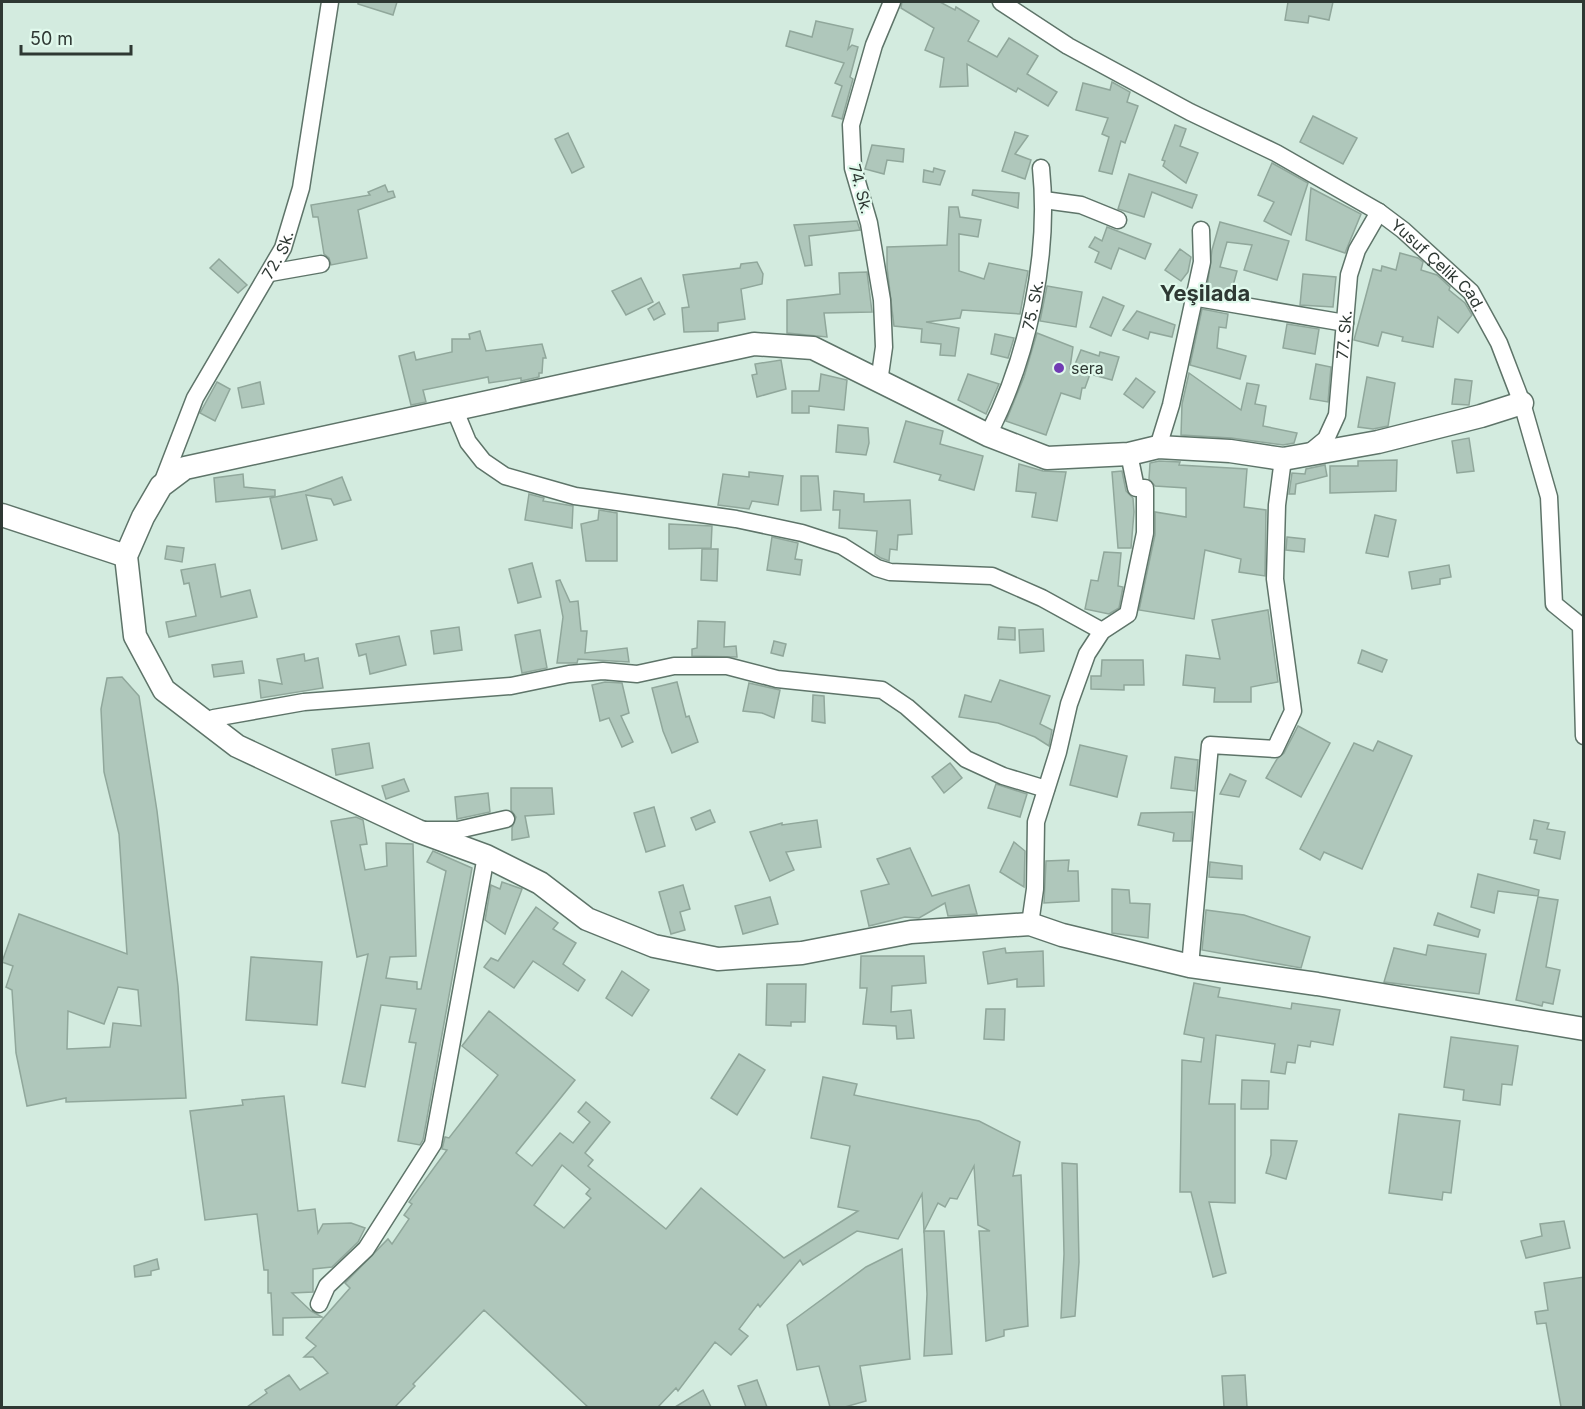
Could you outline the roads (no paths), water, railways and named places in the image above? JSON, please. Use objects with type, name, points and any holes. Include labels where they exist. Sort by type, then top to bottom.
[{"type":"street","name":"72. Sk.","points":[[161,486],[195,398],[283,248],[301,188],[330,2]]},
{"type":"street","name":"74. Sk.","points":[[879,382],[884,347],[882,300],[869,223],[853,168],[851,125],[874,45],[892,2]]},
{"type":"street","name":"Yusuf Çelik Cad.","points":[[1001,2],[1068,46],[1190,112],[1296,164],[1379,212],[1403,230],[1471,292],[1499,343],[1522,403],[1549,497],[1554,604],[1581,626],[1584,736]]},
{"type":"street","name":"75. Sk.","points":[[988,435],[1008,397],[1043,278],[1044,200],[1041,168]]},
{"type":"street","points":[[1044,200],[1081,205],[1118,220]]},
{"type":"street","name":"77. Sk.","points":[[1307,454],[1326,439],[1337,415],[1349,275],[1358,250],[1379,212]]},
{"type":"street","points":[[1158,447],[1172,405],[1192,297],[1202,262],[1201,230]]},
{"type":"street","points":[[270,273],[321,264]]},
{"type":"street","points":[[1192,297],[1345,323]]},
{"type":"street","points":[[1522,403],[1481,416],[1378,442],[1283,459],[1230,451],[1158,447],[1129,454],[1047,458],[988,435],[813,348],[754,344],[185,468],[161,486],[143,517],[126,556],[135,636],[164,690],[237,746],[418,831],[486,856],[540,883],[587,919],[654,946],[718,959],[802,953],[911,932],[1030,924],[1062,935],[1190,966],[1317,984],[1584,1029]]},
{"type":"street","points":[[454,408],[468,442],[483,461],[505,476],[575,496],[735,519],[802,533],[842,546],[877,568],[890,572],[992,576],[1042,598],[1102,631]]},
{"type":"street","points":[[1030,924],[1035,889],[1036,822],[1058,752],[1069,704],[1087,654],[1102,631],[1128,614],[1145,532],[1145,488],[1136,488],[1129,454]]},
{"type":"street","points":[[1190,966],[1210,745],[1275,749],[1293,711],[1275,579],[1277,505],[1283,459]]},
{"type":"street","points":[[2,515],[126,556]]},
{"type":"street","points":[[208,723],[214,718],[304,702],[511,686],[569,674],[603,671],[637,674],[674,666],[727,666],[777,679],[882,690],[907,707],[966,759],[1003,776],[1046,789]]},
{"type":"street","points":[[418,831],[458,830],[506,819]]},
{"type":"street","points":[[319,1304],[327,1286],[366,1249],[433,1144],[486,856]]},
{"type":"place","name":"sera","points":[[1059,368]]},
{"type":"district","name":"Yeşilada","points":[[1205,293]]}]
